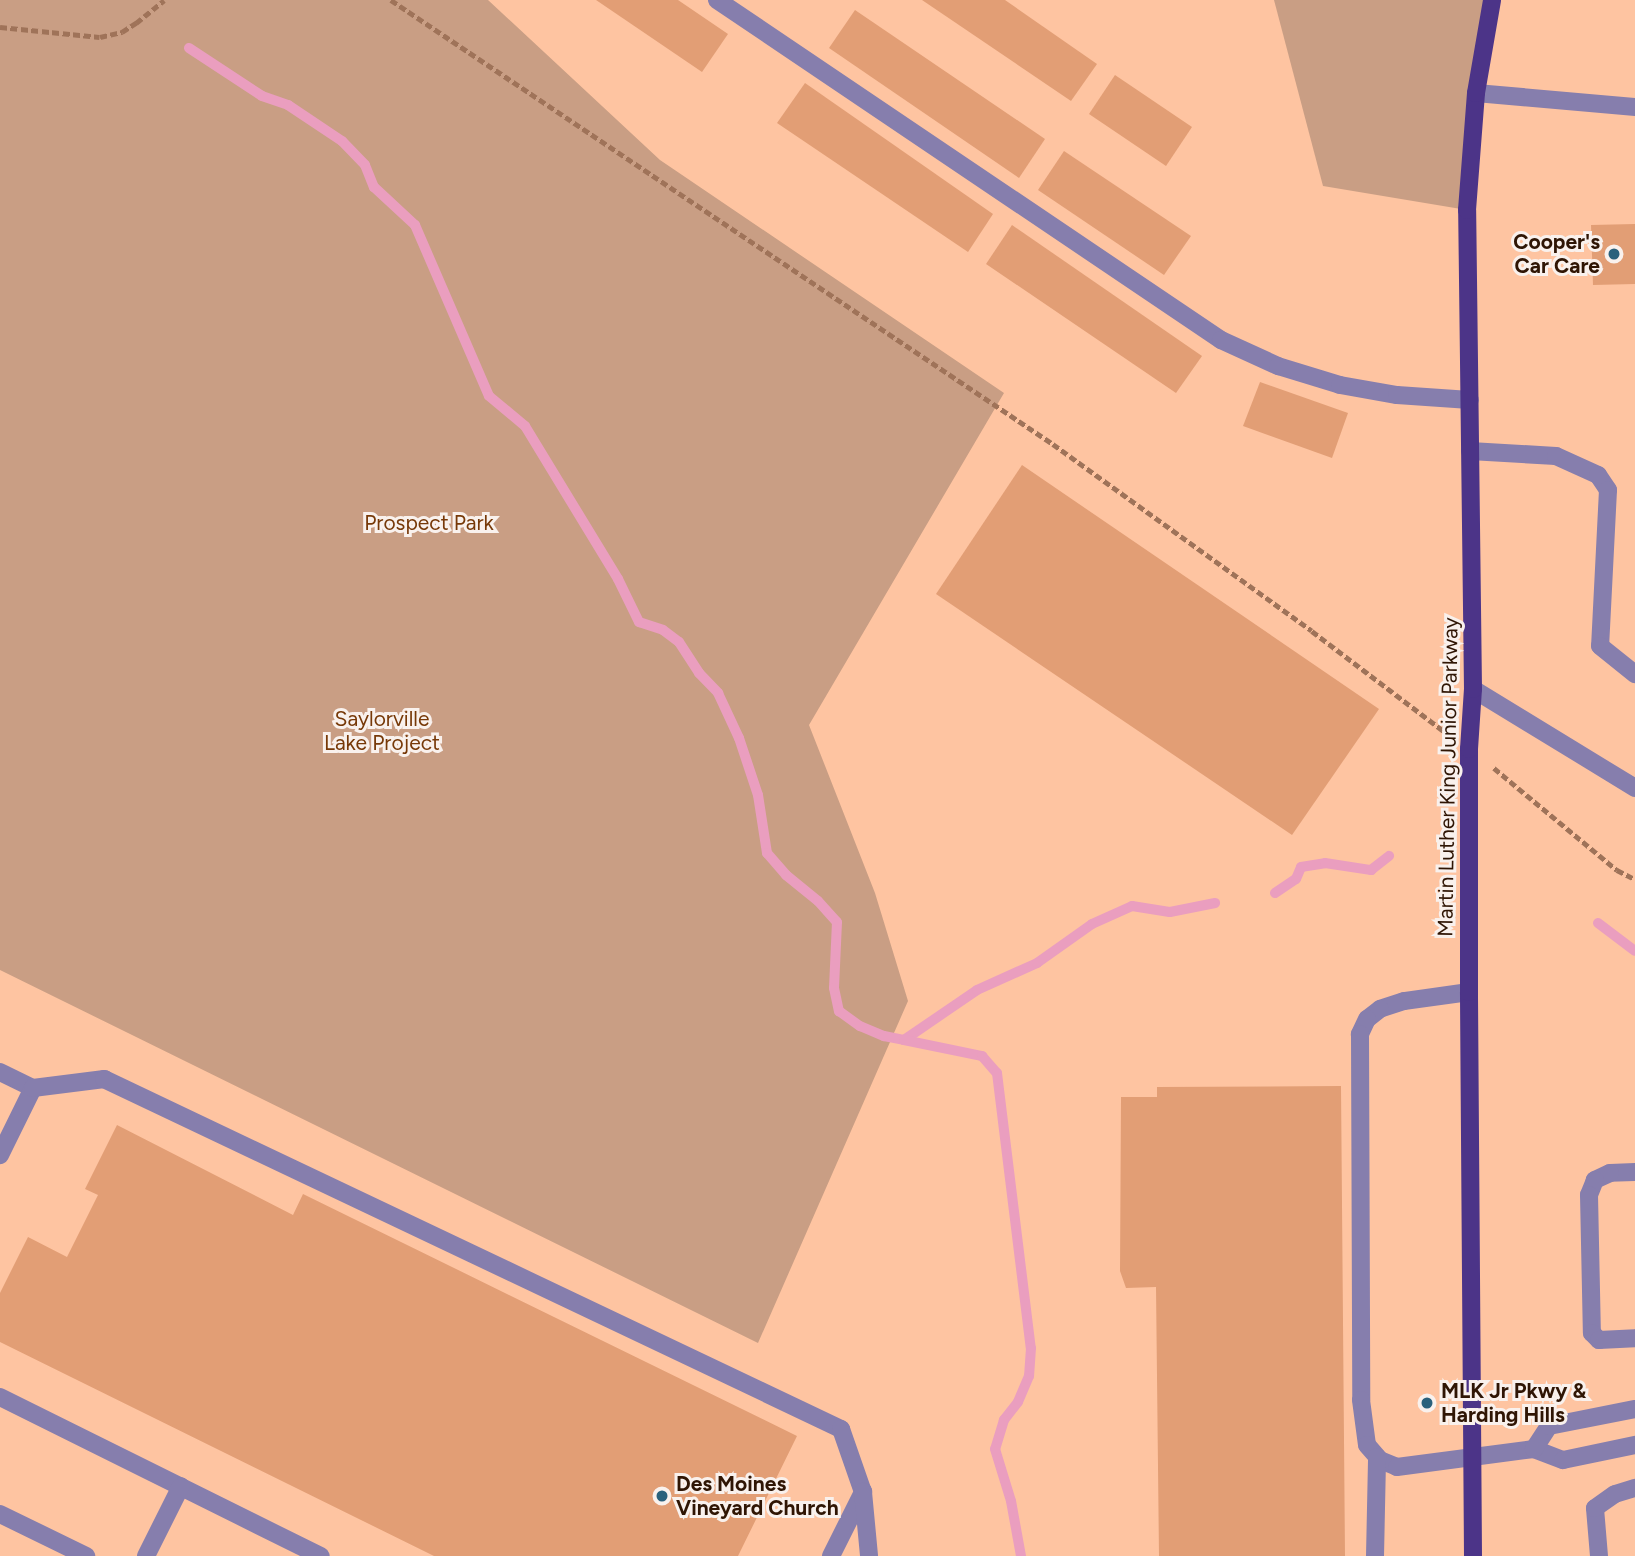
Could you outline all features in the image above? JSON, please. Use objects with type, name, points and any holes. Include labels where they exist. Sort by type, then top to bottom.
[{"type":"main road","name":"Martin Luther King Junior Parkway","points":[[1473,1556],[1469,749],[1473,688],[1467,210],[1476,93],[1492,0]]},
{"type":"street","points":[[717,0],[1221,340],[1278,366],[1340,384],[1396,395],[1470,400]]},
{"type":"street","points":[[1476,93],[1635,107]]},
{"type":"street","points":[[1471,451],[1556,456],[1598,475],[1608,490],[1600,646],[1635,674]]},
{"type":"street","points":[[1473,688],[1635,789]]},
{"type":"street","points":[[1469,992],[1404,1002],[1380,1009],[1367,1019],[1360,1034],[1361,1401],[1367,1445],[1377,1457],[1397,1467],[1534,1449],[1563,1460],[1635,1445]]},
{"type":"street","points":[[0,1072],[33,1088],[104,1079],[841,1429],[863,1492],[869,1556]]},
{"type":"street","points":[[0,1155],[33,1088]]},
{"type":"street","points":[[1635,1172],[1610,1173],[1595,1180],[1589,1195],[1592,1333],[1599,1340],[1635,1338]]},
{"type":"street","points":[[0,1398],[321,1556]]},
{"type":"street","points":[[1534,1449],[1549,1426],[1635,1409]]},
{"type":"street","points":[[1375,1556],[1377,1457]]},
{"type":"street","points":[[146,1556],[181,1486]]},
{"type":"street","points":[[1599,1556],[1595,1508],[1615,1494],[1635,1488]]},
{"type":"street","points":[[831,1556],[863,1492]]},
{"type":"street","points":[[0,1514],[86,1556]]},
{"type":"path","points":[[0,27],[100,37],[121,32],[164,0]]},
{"type":"path","points":[[391,0],[1053,444],[1469,749],[1538,801],[1617,870],[1635,879]]},
{"type":"green space","name":"Prospect Park","points":[[0,0],[488,0],[660,160],[1004,393],[809,725],[875,893],[908,1001],[758,1343],[0,970]]},
{"type":"green space","points":[[1274,0],[1492,0],[1467,210],[1323,186]]},
{"type":"building","points":[[596,0],[678,0],[728,34],[702,72]]},
{"type":"building","points":[[922,0],[1005,0],[1097,64],[1071,101]]},
{"type":"building","points":[[855,10],[1045,139],[1019,178],[829,48]]},
{"type":"building","points":[[1115,75],[1192,127],[1166,166],[1089,114]]},
{"type":"building","points":[[805,83],[993,214],[968,252],[777,123]]},
{"type":"building","points":[[1064,151],[1191,236],[1164,275],[1038,190]]},
{"type":"building","name":"Cooper's Car Care","points":[[1635,224],[1635,284],[1593,285],[1591,225]]},
{"type":"building","points":[[1012,225],[1202,356],[1176,393],[986,264]]},
{"type":"building","points":[[1260,382],[1348,413],[1332,458],[1243,426]]},
{"type":"building","points":[[1022,465],[1379,709],[1292,835],[936,594]]},
{"type":"building","points":[[1341,1086],[1345,1556],[1159,1556],[1156,1287],[1126,1288],[1120,1271],[1121,1097],[1157,1097],[1157,1087]]},
{"type":"building","points":[[117,1125],[293,1215],[303,1194],[797,1436],[738,1556],[434,1556],[0,1342],[0,1293],[28,1237],[67,1257],[98,1195],[85,1189]]},
{"type":"waterway","points":[[189,48],[262,96],[288,105],[342,141],[365,165],[374,187],[415,225],[489,396],[525,426],[618,579],[639,622],[663,630],[679,642],[699,673],[718,693],[739,738],[758,795],[767,853],[786,875],[818,901],[837,922],[834,988],[839,1011],[860,1026],[884,1036],[904,1040],[977,990],[1037,963],[1092,924],[1132,906],[1170,912],[1215,903]]},
{"type":"waterway","points":[[1275,893],[1296,879],[1301,867],[1325,863],[1371,870],[1389,856]]},
{"type":"waterway","points":[[1598,923],[1635,951]]},
{"type":"waterway","points":[[904,1040],[982,1056],[997,1073],[1031,1348],[1029,1376],[1018,1402],[1004,1420],[995,1449],[1011,1501],[1021,1556]]},
{"type":"place","name":"Cooper's Car Care","points":[[1614,254]]},
{"type":"place","name":"MLK Jr Pkwy & Harding Hills","points":[[1427,1403]]},
{"type":"place","name":"Des Moines Vineyard Church","points":[[662,1496]]},
{"type":"park label","name":"Saylorville Lake Project","points":[[382,731]]}]
